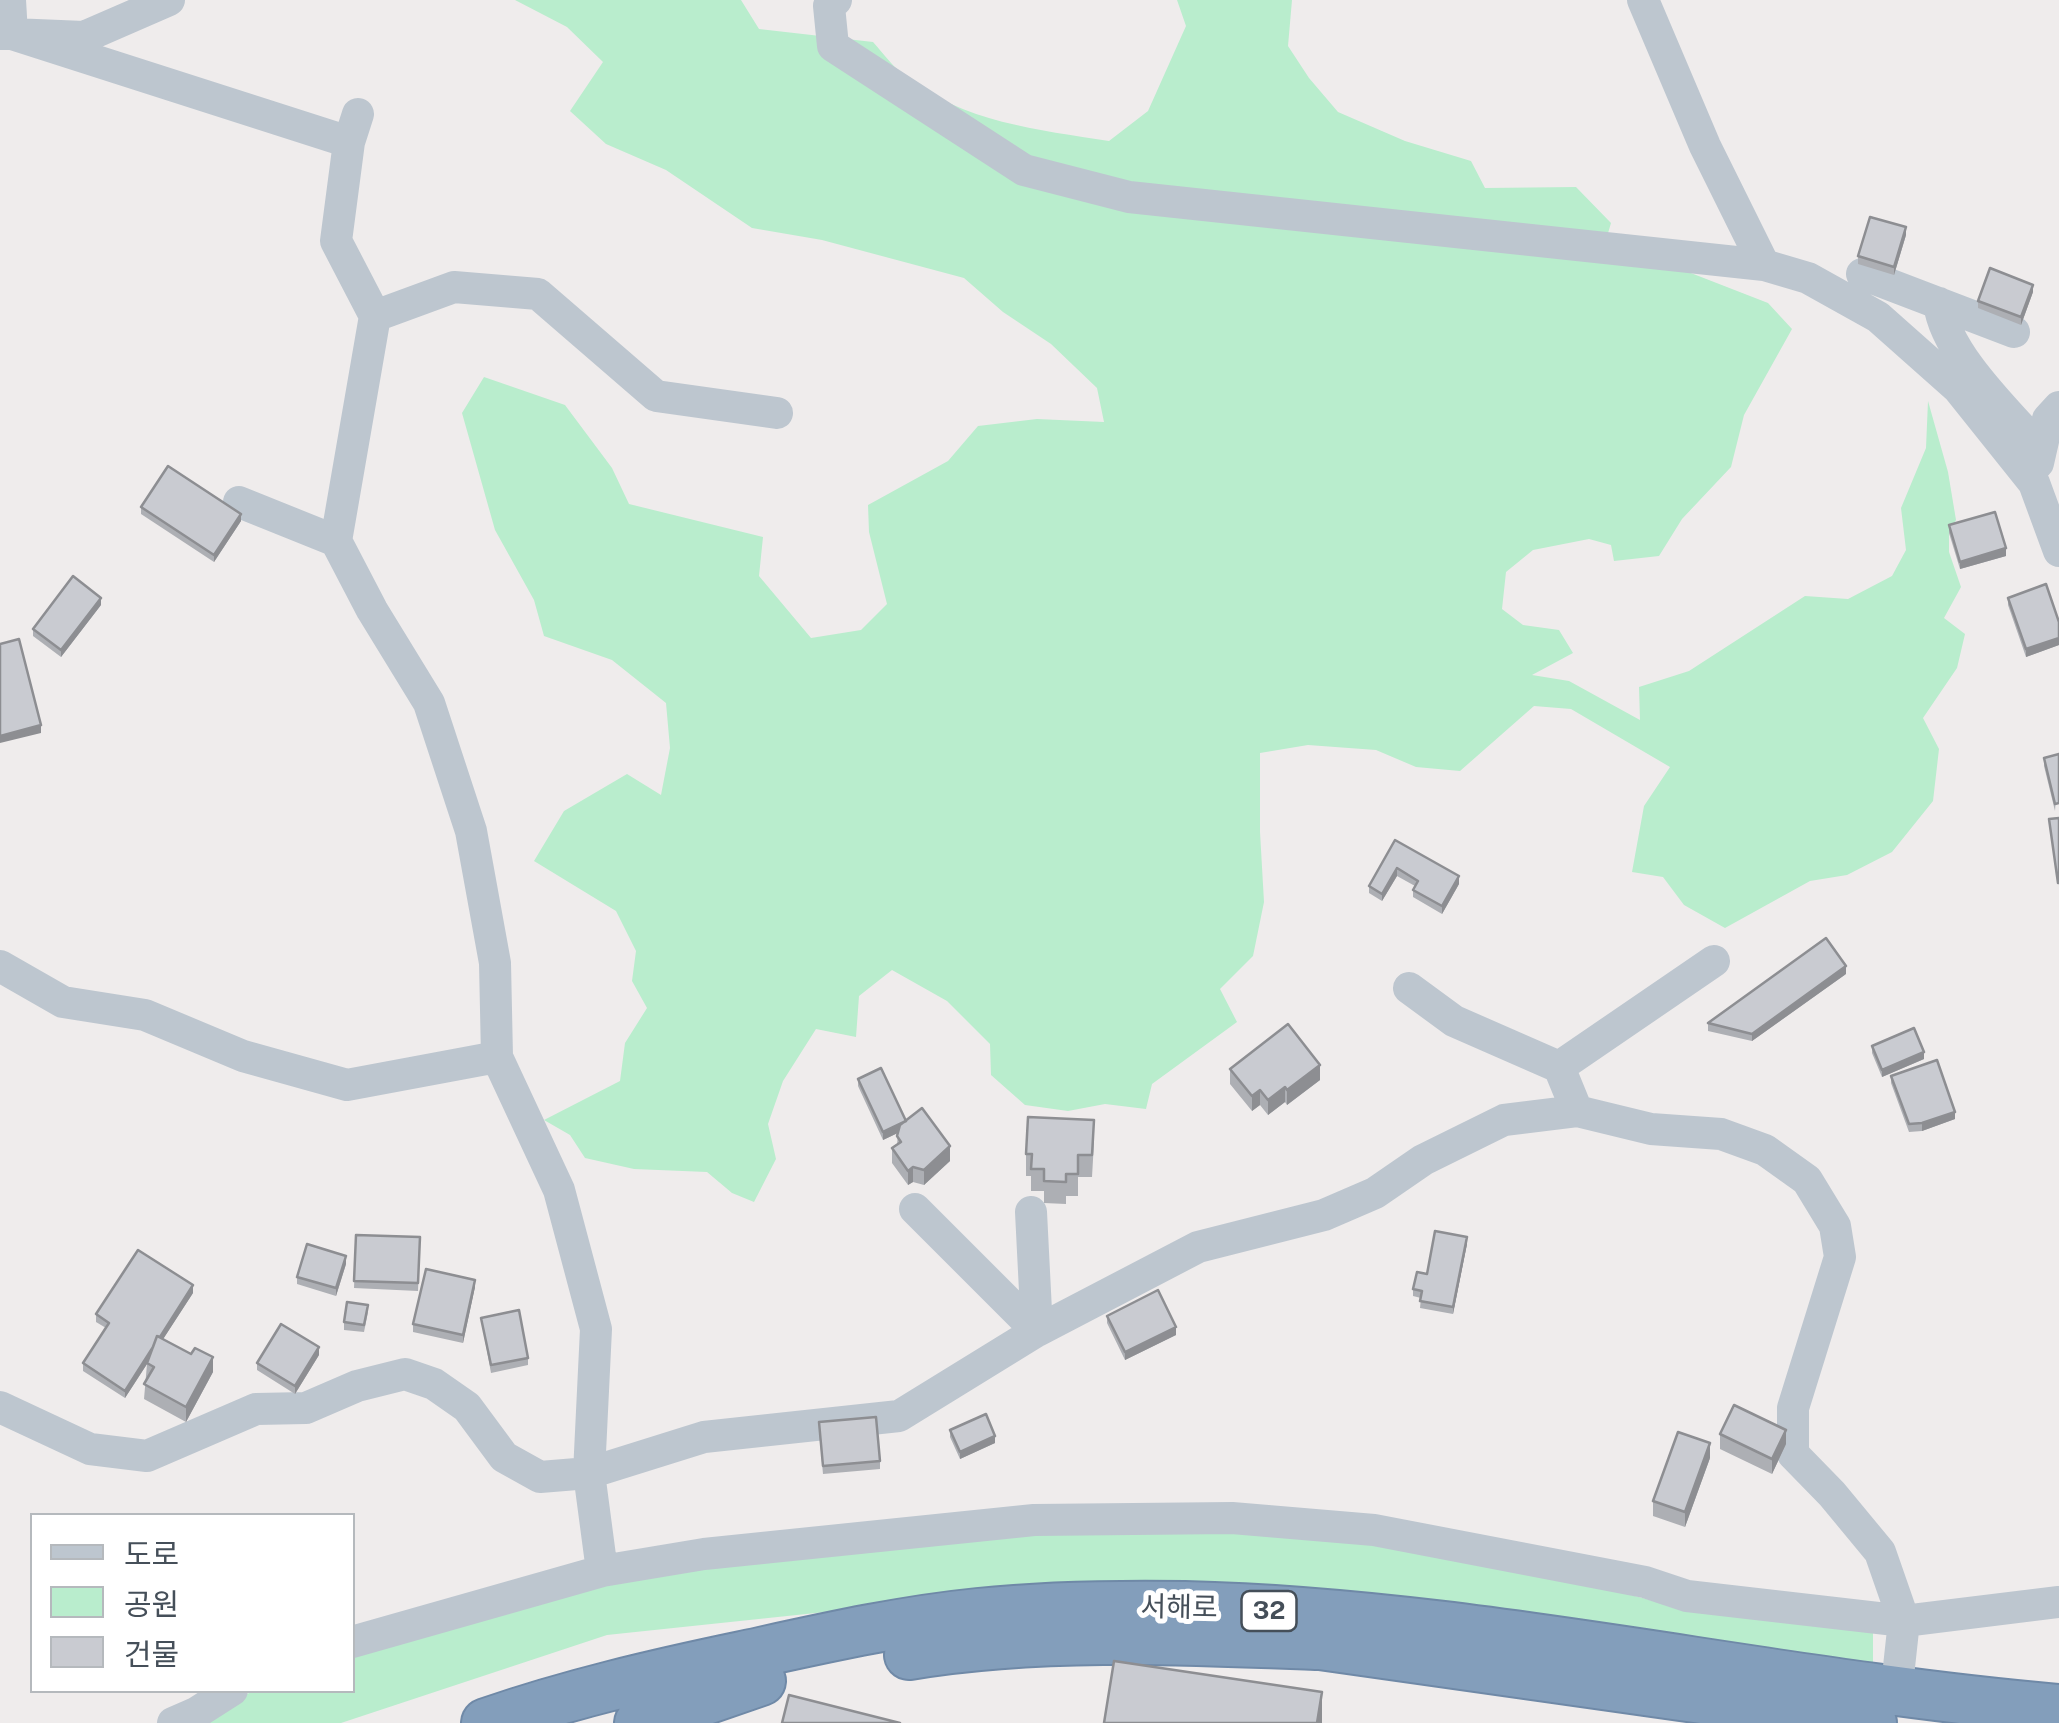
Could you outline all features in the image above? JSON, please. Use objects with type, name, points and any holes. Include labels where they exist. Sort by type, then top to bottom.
[{"type":"highway","name":"서해로","points":[[616,1710],[857,1631],[978,1613],[1184,1606],[1370,1618],[1486,1631],[1956,1699],[2059,1709]]},
{"type":"highway","name":"서해로","points":[[486,1723],[616,1710],[960,1648],[1063,1642],[1302,1644],[1872,1723]]},
{"type":"highway","points":[[453,1723],[616,1710]]},
{"type":"street","points":[[6,34],[10,0]]},
{"type":"street","points":[[6,34],[84,37],[169,0]]},
{"type":"street","points":[[836,0],[830,6],[832,46],[1024,170],[1129,197],[1764,265],[1808,278],[1878,317],[1958,388],[2034,482],[2059,551]]},
{"type":"street","points":[[1643,0],[1705,146],[1764,265]]},
{"type":"street","points":[[6,34],[353,128],[336,242],[375,316],[336,541],[428,703],[472,831],[495,963],[498,1056],[559,1190],[596,1329],[589,1473],[602,1571]]},
{"type":"street","points":[[1862,274],[2014,332]]},
{"type":"street","points":[[375,316],[454,288],[538,294],[656,396],[776,412]]},
{"type":"street","points":[[1939,303],[1947,334],[2041,450]]},
{"type":"street","points":[[2034,482],[2048,419],[2059,407]]},
{"type":"street","points":[[238,502],[336,541]]},
{"type":"street","points":[[1559,1067],[1714,961]]},
{"type":"street","points":[[0,966],[63,1002],[145,1015],[243,1056],[347,1085],[498,1056]]},
{"type":"street","points":[[1409,988],[1454,1022],[1559,1067],[1577,1111]]},
{"type":"street","points":[[0,1406],[90,1449],[146,1456],[256,1409],[306,1408],[357,1386],[405,1374],[434,1384],[467,1407],[504,1457],[540,1477],[589,1473],[704,1437],[899,1416],[1037,1331],[1198,1247],[1324,1215],[1375,1193],[1423,1160],[1504,1120],[1577,1111],[1651,1129],[1721,1134],[1765,1150],[1807,1180],[1835,1226],[1840,1257],[1793,1408],[1792,1454],[1832,1494],[1880,1552],[1904,1621],[1898,1676]]},
{"type":"street","points":[[915,1209],[1037,1331]]},
{"type":"street","points":[[1032,1212],[1037,1331]]},
{"type":"street","points":[[355,1641],[602,1571],[704,1554],[1034,1520],[1232,1518],[1374,1530],[1645,1582],[1687,1596],[1904,1621],[2059,1602]]},
{"type":"street","points":[[173,1723],[196,1714],[228,1693]]},
{"type":"green space","points":[[515,0],[741,0],[759,29],[873,42],[927,92],[976,114],[1029,128],[1109,141],[1148,111],[1186,26],[1177,0],[1292,0],[1288,46],[1338,112],[1405,141],[1471,161],[1485,188],[1576,187],[1611,223],[1606,240],[1768,303],[1792,329],[1744,415],[1731,467],[1682,519],[1659,556],[1614,561],[1611,545],[1589,539],[1533,550],[1506,572],[1502,609],[1523,625],[1559,630],[1573,653],[1532,675],[1569,681],[1640,720],[1639,687],[1689,671],[1805,596],[1848,599],[1892,576],[1906,550],[1901,508],[1926,448],[1928,401],[1948,472],[1956,520],[1949,533],[1949,552],[1961,587],[1944,618],[1965,634],[1957,668],[1923,718],[1939,749],[1933,801],[1892,852],[1847,875],[1810,881],[1725,928],[1684,905],[1663,877],[1632,872],[1644,806],[1670,767],[1571,709],[1534,706],[1460,771],[1416,767],[1376,750],[1308,745],[1260,753],[1264,902],[1253,956],[1220,989],[1237,1022],[1152,1084],[1146,1109],[1105,1104],[1068,1111],[1025,1105],[991,1075],[990,1044],[947,1001],[892,970],[859,996],[856,1037],[816,1029],[783,1081],[768,1124],[776,1159],[754,1202],[732,1193],[707,1172],[634,1169],[585,1158],[570,1135],[544,1120],[620,1081],[625,1043],[647,1008],[632,981],[636,951],[616,911],[534,861],[564,811],[627,774],[661,795],[670,748],[666,703],[612,660],[544,636],[534,600],[495,530],[462,413],[484,377],[565,405],[612,468],[629,504],[763,537],[759,576],[811,638],[861,630],[887,604],[869,532],[868,505],[948,461],[978,426],[1037,419],[1104,422],[1097,388],[1051,344],[1003,312],[964,278],[822,240],[752,228],[666,170],[606,144],[570,111],[603,62],[567,27]]},
{"type":"green space","points":[[1262,1524],[1570,1579],[1673,1606],[1873,1625],[1873,1666],[939,1600],[607,1635],[341,1723],[191,1723],[249,1693],[355,1693],[355,1651],[581,1584],[1033,1531]]},
{"type":"building","points":[[1870,217],[1906,227],[1894,267],[1858,256]]},
{"type":"building","points":[[1990,268],[2033,285],[2021,317],[1978,301]]},
{"type":"building","points":[[168,466],[241,514],[214,555],[141,507]]},
{"type":"building","points":[[1995,512],[2006,548],[1960,562],[1949,525]]},
{"type":"building","points":[[73,576],[101,598],[61,650],[33,629]]},
{"type":"building","points":[[2046,584],[2059,622],[2059,638],[2026,649],[2008,598]]},
{"type":"building","points":[[19,639],[41,725],[0,736],[0,644]]},
{"type":"building","points":[[2059,754],[2059,803],[2055,804],[2044,758]]},
{"type":"building","points":[[2059,818],[2059,883],[2058,883],[2049,819]]},
{"type":"building","points":[[1395,840],[1459,876],[1442,906],[1413,890],[1418,881],[1397,868],[1382,894],[1369,886]]},
{"type":"building","points":[[1826,938],[1846,966],[1752,1034],[1708,1023]]},
{"type":"building","points":[[1288,1024],[1320,1065],[1268,1100],[1260,1090],[1252,1096],[1230,1069]]},
{"type":"building","points":[[1914,1028],[1924,1052],[1882,1070],[1872,1046]]},
{"type":"building","points":[[1937,1060],[1955,1112],[1909,1124],[1891,1076]]},
{"type":"building","points":[[881,1068],[906,1121],[883,1132],[858,1079]]},
{"type":"building","points":[[922,1108],[950,1146],[924,1170],[913,1167],[908,1171],[892,1148],[901,1142],[897,1136],[900,1125]]},
{"type":"building","points":[[1028,1117],[1094,1120],[1092,1155],[1078,1155],[1078,1174],[1066,1174],[1066,1182],[1044,1181],[1044,1169],[1031,1169],[1032,1154],[1026,1154]]},
{"type":"building","points":[[1435,1231],[1467,1237],[1453,1307],[1420,1301],[1422,1291],[1413,1289],[1417,1272],[1427,1274]]},
{"type":"building","points":[[356,1235],[420,1237],[418,1283],[354,1281]]},
{"type":"building","points":[[307,1244],[346,1256],[336,1288],[297,1277]]},
{"type":"building","points":[[138,1250],[193,1285],[125,1391],[83,1363],[109,1323],[96,1314]]},
{"type":"building","points":[[426,1269],[475,1280],[463,1335],[413,1324]]},
{"type":"building","points":[[1158,1290],[1176,1327],[1125,1352],[1107,1316]]},
{"type":"building","points":[[347,1302],[368,1305],[364,1325],[344,1322]]},
{"type":"building","points":[[519,1310],[528,1358],[491,1365],[481,1318]]},
{"type":"building","points":[[281,1324],[319,1347],[295,1386],[257,1363]]},
{"type":"building","points":[[157,1336],[191,1354],[195,1348],[213,1357],[186,1407],[144,1384],[154,1367],[147,1363]]},
{"type":"building","points":[[1734,1405],[1786,1430],[1772,1459],[1720,1434]]},
{"type":"building","points":[[986,1414],[995,1436],[960,1452],[950,1430]]},
{"type":"building","points":[[876,1417],[880,1461],[823,1466],[819,1422]]},
{"type":"building","points":[[1678,1432],[1710,1443],[1685,1512],[1653,1501]]},
{"type":"building","points":[[1114,1661],[1322,1692],[1317,1723],[1104,1723]]},
{"type":"building","points":[[789,1695],[900,1723],[782,1723]]}]
